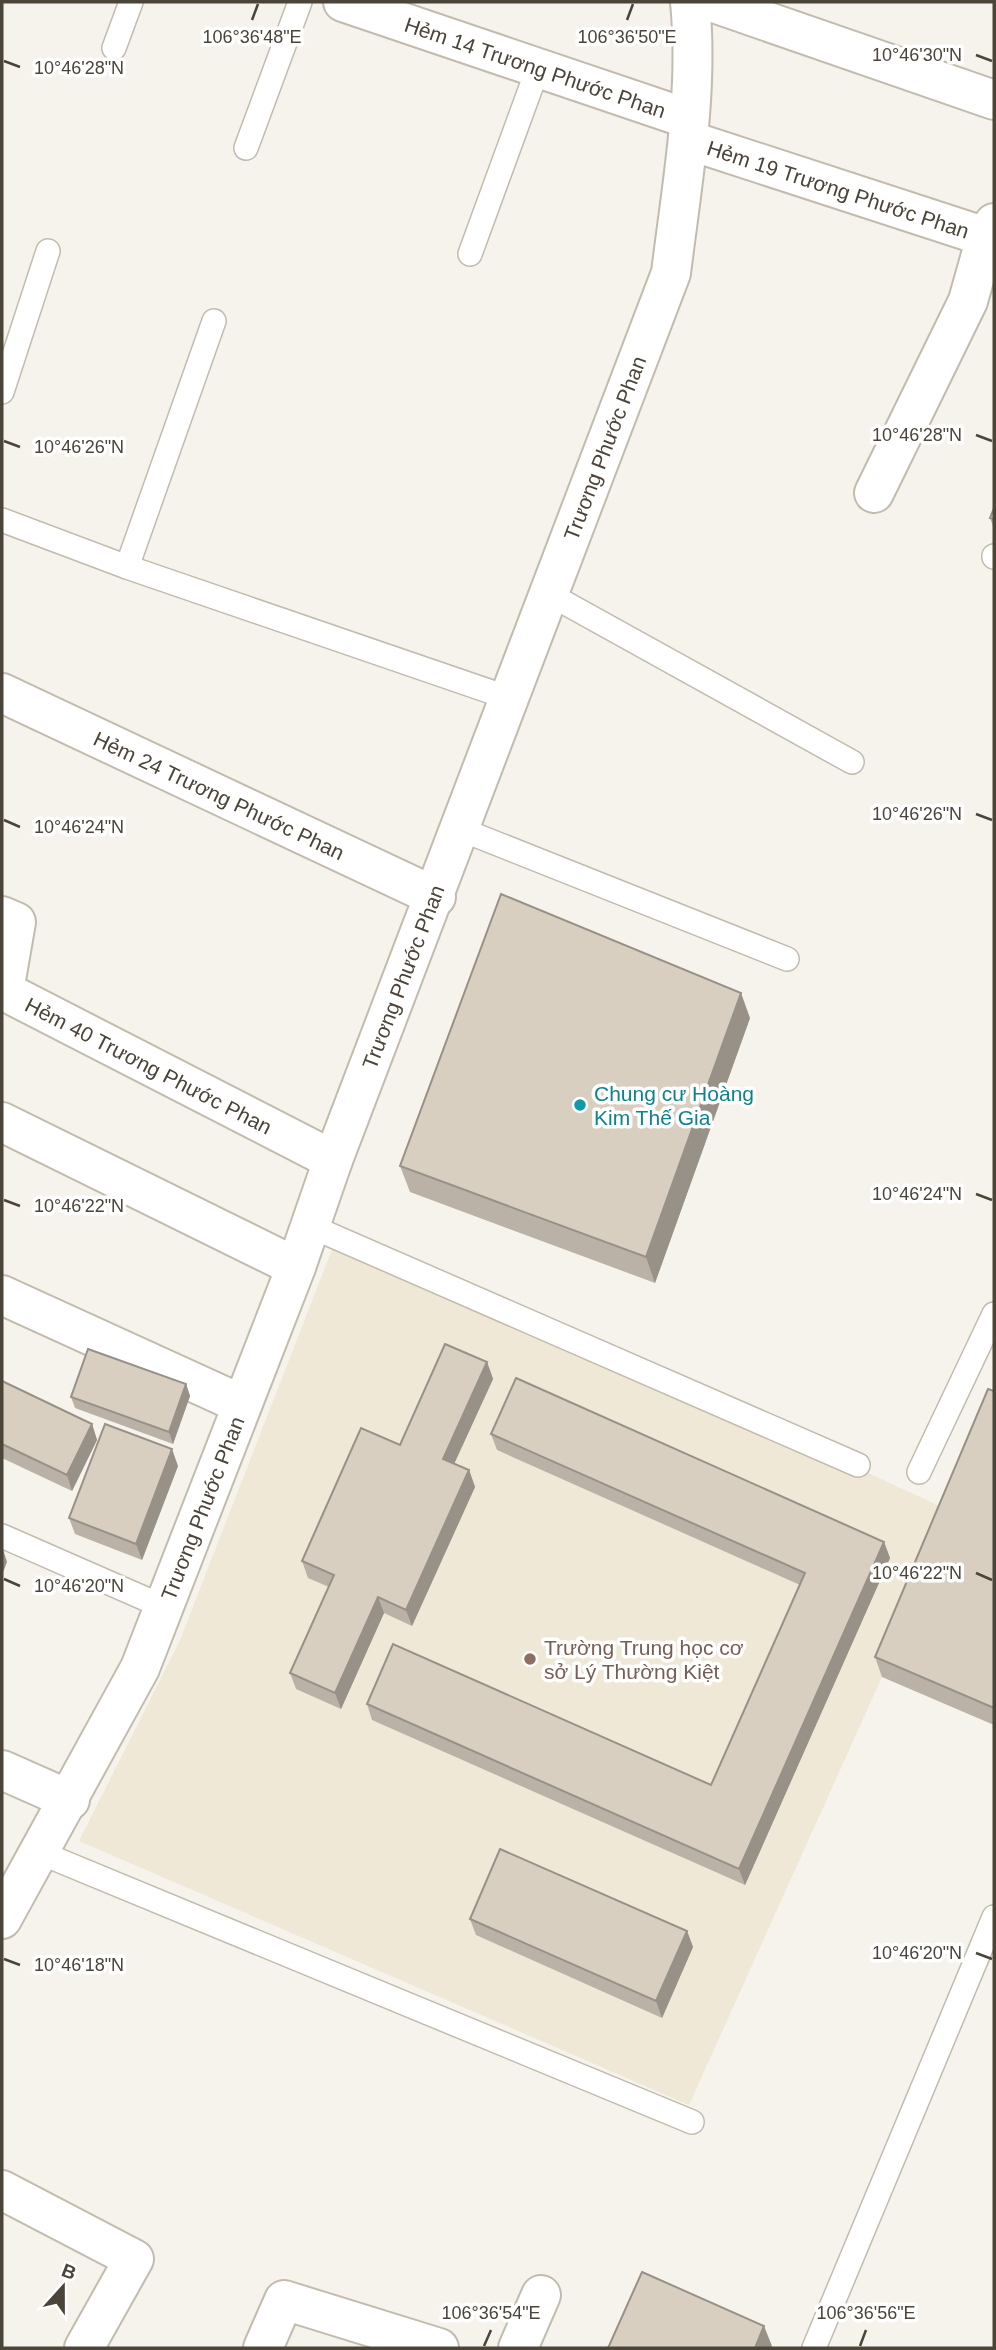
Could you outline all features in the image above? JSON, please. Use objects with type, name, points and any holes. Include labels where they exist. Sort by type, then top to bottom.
[{"type":"street","name":"Hẻm 14 Trương Phước Phan","points":[[343,2],[538,68],[688,129]]},
{"type":"street","name":"Trương Phước Phan","points":[[2,1919],[41,1853],[141,1668],[296,1267],[333,1160],[436,897],[671,272],[688,129],[694,43],[690,2]]},
{"type":"street","points":[[711,2],[994,100]]},
{"type":"street","name":"Hẻm 19 Trương Phước Phan","points":[[688,129],[990,230]]},
{"type":"street","points":[[874,494],[968,301],[990,230]]},
{"type":"street","name":"Hẻm 24 Trương Phước Phan","points":[[2,693],[436,897]]},
{"type":"street","name":"Hẻm 40 Trương Phước Phan","points":[[2,916],[16,922],[4,991],[333,1160]]},
{"type":"street","points":[[2,1122],[296,1267]]},
{"type":"street","points":[[2,1295],[242,1405]]},
{"type":"street","points":[[2,1770],[70,1800]]},
{"type":"street","points":[[2,2190],[134,2259],[84,2348]]},
{"type":"street","points":[[518,2348],[541,2295]]},
{"type":"street","points":[[263,2348],[284,2300],[439,2348]]},
{"type":"lane","points":[[114,48],[131,2]]},
{"type":"lane","points":[[246,148],[300,2]]},
{"type":"lane","points":[[470,254],[538,68]]},
{"type":"lane","points":[[2,392],[48,251]]},
{"type":"lane","points":[[127,567],[214,321]]},
{"type":"lane","points":[[2,520],[127,567],[509,698]]},
{"type":"lane","points":[[549,594],[852,762]]},
{"type":"lane","points":[[460,829],[788,959]]},
{"type":"lane","points":[[310,1226],[858,1465]]},
{"type":"lane","points":[[919,1472],[994,1314]]},
{"type":"lane","points":[[2,1536],[164,1607]]},
{"type":"lane","points":[[41,1853],[692,2122]]},
{"type":"lane","points":[[814,2348],[994,1917]]},
{"type":"shaded area","name":"Trường Trung học cơ sở Lý Thường Kiệt","points":[[340,1229],[948,1510],[882,1677],[689,2105],[79,1841],[180,1640]]},
{"type":"building","name":"Chung cư Hoàng Kim Thế Gia","points":[[501,894],[741,993],[646,1257],[400,1166]]},
{"type":"building","points":[[445,1344],[487,1362],[443,1459],[469,1470],[406,1610],[378,1597],[335,1693],[290,1673],[334,1575],[302,1561],[361,1428],[400,1445]]},
{"type":"building","points":[[88,1349],[186,1384],[169,1432],[71,1397]]},
{"type":"building","points":[[516,1378],[884,1542],[739,1869],[367,1704],[393,1644],[711,1785],[805,1573],[491,1434]]},
{"type":"building","points":[[2,1381],[92,1424],[67,1475],[2,1444]]},
{"type":"building","points":[[988,1389],[994,1391],[994,1708],[875,1657]]},
{"type":"building","points":[[105,1424],[172,1449],[136,1544],[69,1518]]},
{"type":"building","points":[[500,1849],[687,1931],[656,2001],[470,1919]]},
{"type":"building","points":[[642,2272],[764,2326],[755,2348],[608,2348]]},
{"type":"place","name":"Chung cư Hoàng Kim Thế Gia","points":[[580,1105]]},
{"type":"place","name":"Trường Trung học cơ sở Lý Thường Kiệt","points":[[530,1659]]}]
